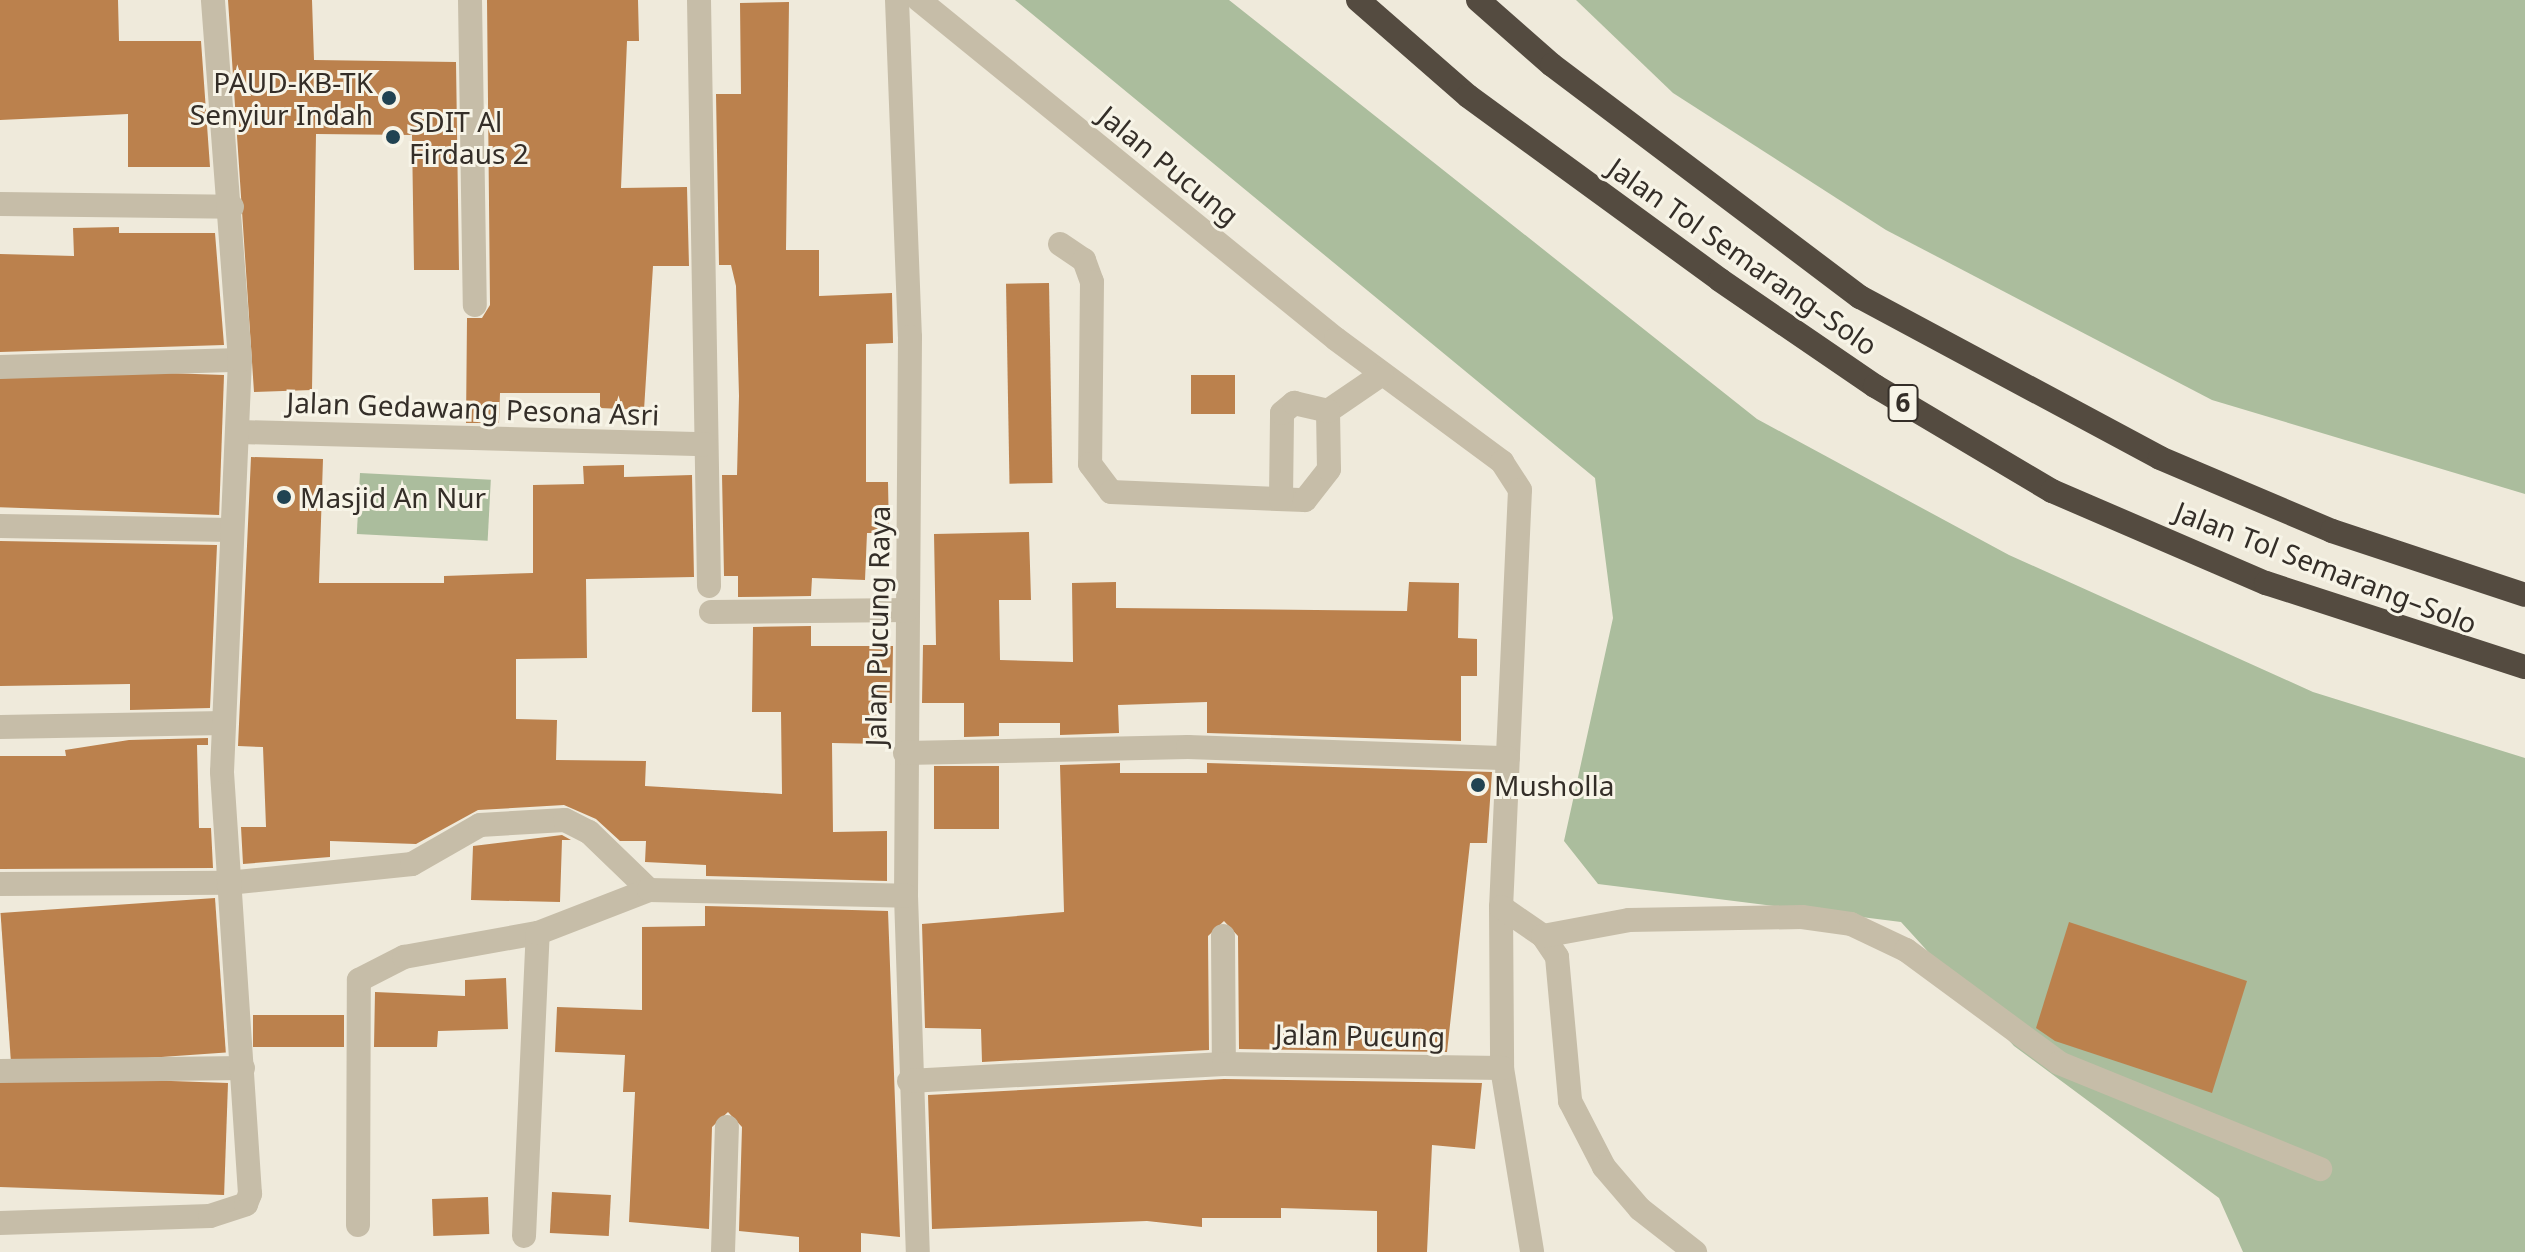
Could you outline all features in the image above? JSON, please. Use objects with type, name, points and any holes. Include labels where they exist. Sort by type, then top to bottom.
[{"type":"highway","name":"Jalan Tol Semarang–Solo","points":[[1358,0],[1468,96],[1720,280],[1875,386],[2052,491],[2266,583],[2525,667]]},
{"type":"highway","name":"Jalan Tol Semarang–Solo","points":[[1478,0],[1552,65],[1860,297],[2160,458],[2332,531],[2525,595]]},
{"type":"street","points":[[0,1223],[210,1216],[246,1204],[252,1174],[228,883],[224,723],[231,530],[240,432],[240,360],[232,207],[213,0]]},
{"type":"street","points":[[470,0],[475,305]]},
{"type":"street","points":[[699,0],[709,586]]},
{"type":"street","name":"Jalan Pucung Raya","points":[[897,0],[910,337],[906,896],[909,1081],[918,1252]]},
{"type":"street","name":"Jalan Pucung","points":[[909,1081],[1224,1064],[1502,1068],[1501,907],[1520,490],[1502,462],[1382,374],[919,0]]},
{"type":"street","points":[[0,204],[232,207]]},
{"type":"street","points":[[1060,244],[1084,260],[1092,282],[1090,464],[1111,492],[1144,498],[1305,500],[1326,482],[1328,411]]},
{"type":"street","points":[[0,367],[240,360]]},
{"type":"street","points":[[1281,499],[1282,413],[1294,403],[1328,411],[1382,374]]},
{"type":"street","name":"Jalan Gedawang Pesona Asri","points":[[240,432],[705,444]]},
{"type":"street","points":[[0,526],[231,530]]},
{"type":"street","points":[[711,612],[907,610]]},
{"type":"street","points":[[0,727],[224,723]]},
{"type":"street","points":[[905,753],[1188,747],[1508,758]]},
{"type":"street","points":[[0,884],[228,883],[412,864],[480,825],[565,820],[589,832],[649,890]]},
{"type":"street","points":[[358,1225],[359,980],[404,957],[538,933],[649,890],[906,896]]},
{"type":"street","points":[[1501,907],[1543,936],[1557,957],[1566,1084],[1576,1115],[1604,1167],[1640,1209],[1695,1252]]},
{"type":"street","points":[[1543,936],[1629,920],[1802,917],[1851,924],[1906,950],[2059,1063],[2320,1169]]},
{"type":"street","points":[[524,1236],[538,933]]},
{"type":"street","points":[[1223,936],[1224,1064]]},
{"type":"street","points":[[0,1071],[243,1068]]},
{"type":"street","points":[[1502,1068],[1532,1252]]},
{"type":"street","points":[[723,1252],[727,1127]]},
{"type":"green space","points":[[1015,0],[1229,0],[1757,419],[2009,555],[2313,692],[2525,758],[2525,1252],[2243,1252],[2219,1198],[2014,1046],[1901,922],[1598,884],[1564,841],[1613,618],[1595,478]]},
{"type":"green space","points":[[1576,0],[2525,0],[2525,494],[2212,400],[1886,230],[1673,93]]},
{"type":"green space","points":[[360,473],[491,480],[488,541],[357,534]]},
{"type":"building","points":[[0,0],[118,0],[119,41],[201,41],[210,167],[128,167],[128,114],[0,120]]},
{"type":"building","points":[[228,0],[312,0],[314,60],[456,62],[459,270],[414,270],[412,135],[316,134],[312,390],[254,392]]},
{"type":"building","points":[[487,0],[638,0],[639,41],[627,41],[621,188],[687,187],[689,266],[653,266],[644,410],[600,408],[600,393],[500,393],[499,423],[466,423],[467,318],[482,318],[490,305]]},
{"type":"building","points":[[789,2],[786,250],[819,250],[819,296],[892,293],[893,343],[866,344],[866,482],[888,482],[889,533],[867,533],[865,580],[812,578],[811,596],[738,597],[738,576],[724,576],[722,475],[737,475],[739,396],[736,286],[731,265],[719,265],[716,94],[741,94],[740,3]]},
{"type":"building","points":[[119,227],[119,233],[215,233],[224,345],[0,352],[0,254],[74,256],[73,228]]},
{"type":"building","points":[[1049,283],[1052,483],[1009,484],[1006,284]]},
{"type":"building","points":[[0,367],[224,375],[219,515],[0,507]]},
{"type":"building","points":[[1191,375],[1235,375],[1235,414],[1191,414]]},
{"type":"building","points":[[251,457],[323,459],[319,583],[444,583],[444,576],[533,573],[533,485],[584,484],[583,466],[624,465],[624,477],[692,475],[694,577],[586,579],[587,658],[516,659],[516,719],[557,720],[556,760],[646,761],[645,786],[782,794],[781,712],[752,712],[753,627],[811,626],[811,646],[893,646],[892,703],[883,703],[882,744],[832,743],[833,832],[887,831],[887,881],[706,876],[706,865],[645,862],[646,841],[620,841],[596,819],[564,805],[478,810],[416,844],[330,841],[330,857],[243,864],[241,827],[266,827],[263,747],[238,746]]},
{"type":"building","points":[[1029,532],[1031,600],[999,600],[1000,660],[1073,662],[1072,583],[1116,582],[1116,608],[1407,611],[1409,582],[1459,583],[1458,638],[1477,639],[1477,676],[1461,676],[1461,741],[1207,733],[1207,702],[1118,705],[1119,733],[1060,735],[1060,723],[999,723],[999,736],[964,737],[964,703],[922,703],[923,645],[936,645],[934,534]]},
{"type":"building","points":[[0,541],[217,545],[210,708],[130,710],[130,684],[0,686]]},
{"type":"building","points":[[208,738],[208,745],[197,745],[199,828],[211,828],[213,868],[0,869],[0,756],[66,756],[65,750],[129,740]]},
{"type":"building","points":[[1120,763],[1120,773],[1207,773],[1207,763],[1492,772],[1487,843],[1470,843],[1447,1052],[1239,1049],[1238,936],[1224,921],[1208,936],[1209,1050],[982,1062],[981,1029],[925,1028],[922,924],[1064,912],[1060,765]]},
{"type":"building","points":[[934,766],[999,766],[999,829],[934,829]]},
{"type":"building","points":[[562,835],[571,840],[562,840],[560,902],[471,900],[473,846]]},
{"type":"building","points":[[215,898],[226,1053],[11,1068],[1,913]]},
{"type":"building","points":[[705,906],[888,911],[900,1237],[861,1233],[861,1252],[799,1252],[799,1237],[739,1231],[742,1127],[728,1112],[712,1127],[709,1229],[629,1222],[635,1092],[623,1092],[625,1055],[555,1052],[557,1007],[642,1010],[642,927],[705,926]]},
{"type":"building","points":[[2069,922],[2247,981],[2212,1093],[2055,1041],[2036,1028]]},
{"type":"building","points":[[506,978],[508,1029],[438,1031],[437,1047],[374,1047],[375,992],[465,996],[465,980]]},
{"type":"building","points":[[253,1015],[344,1015],[344,1047],[253,1047]]},
{"type":"building","points":[[0,1075],[228,1083],[224,1195],[0,1187]]},
{"type":"building","points":[[1224,1079],[1482,1083],[1475,1149],[1432,1145],[1427,1252],[1377,1252],[1377,1211],[1281,1208],[1281,1218],[1202,1218],[1202,1227],[1147,1221],[932,1229],[928,1095]]},
{"type":"building","points":[[552,1192],[611,1195],[609,1236],[550,1233]]},
{"type":"building","points":[[488,1197],[489,1234],[433,1236],[432,1199]]},
{"type":"place","name":"PAUD-KB-TK Senyiur Indah","points":[[389,98]]},
{"type":"place","name":"SDIT Al Firdaus 2","points":[[393,137]]},
{"type":"place","name":"Masjid An Nur","points":[[284,497]]},
{"type":"place","name":"Musholla","points":[[1478,785]]}]
